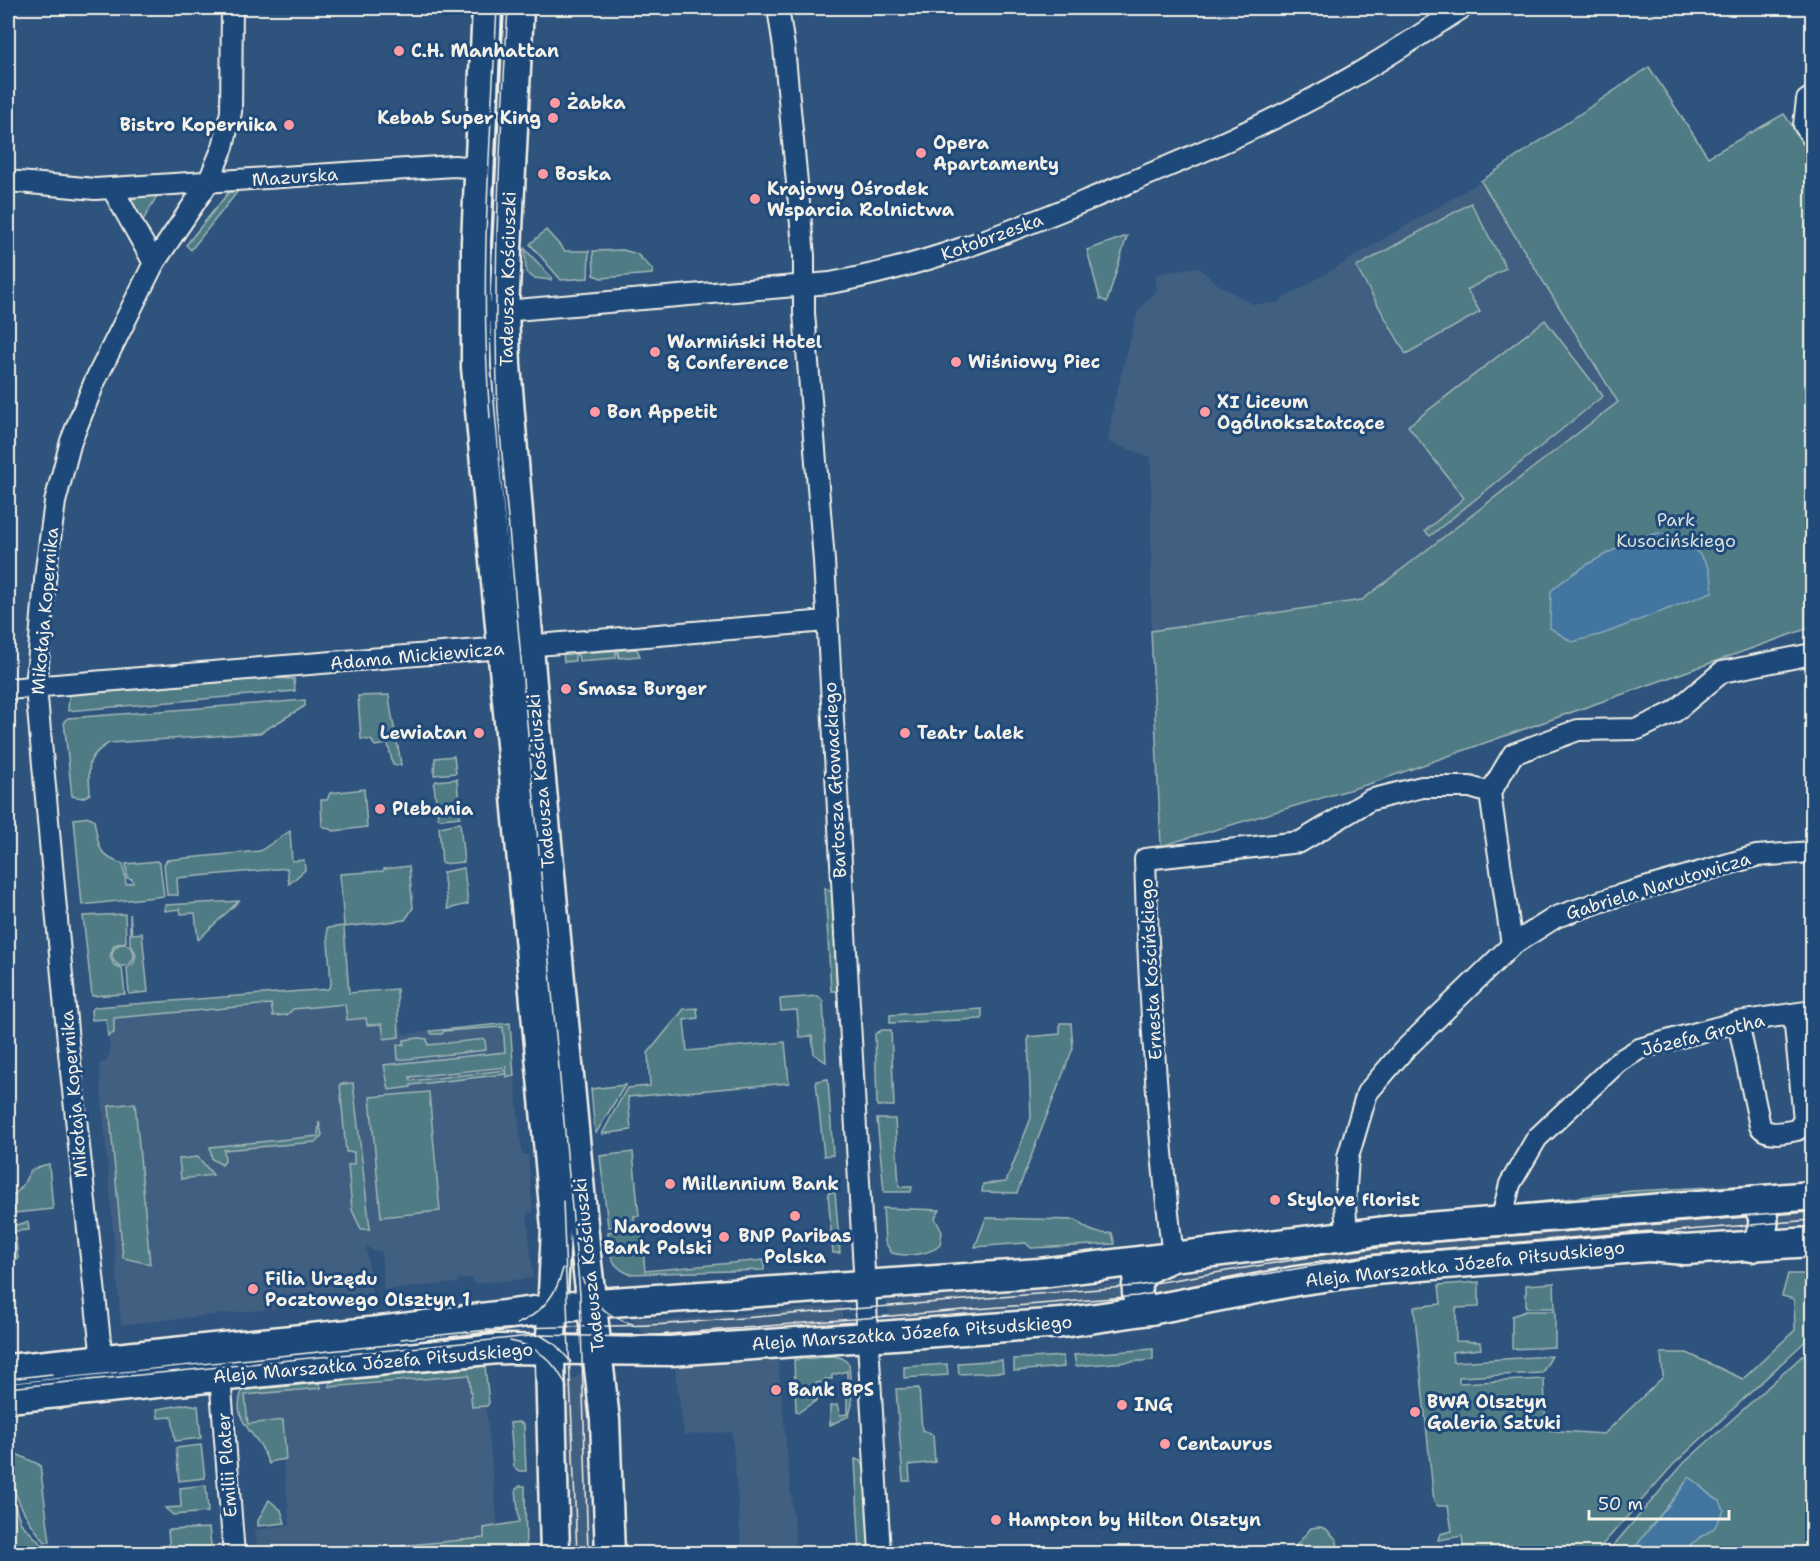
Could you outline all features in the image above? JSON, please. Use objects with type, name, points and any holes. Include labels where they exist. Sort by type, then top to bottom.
[{"type":"street","name":"Mikołaja Kopernika","points":[[103,1374],[70,1064],[36,687],[55,502],[70,441],[100,371],[154,263],[208,183],[223,147],[231,112],[232,8]]},
{"type":"street","name":"Tadeusza Kościuszki","points":[[487,8],[479,168],[476,313],[478,405],[515,648],[598,1350],[606,1433],[610,1554]]},
{"type":"street","name":"Tadeusza Kościuszki","points":[[519,8],[504,310],[511,452],[515,648],[556,1228],[550,1422],[555,1554]]},
{"type":"street","name":"Bartosza Głowackiego","points":[[777,8],[784,47],[803,244],[803,286],[827,621],[848,1007],[867,1287],[880,1554]]},
{"type":"street","name":"Kołobrzeska","points":[[476,313],[803,286],[874,275],[952,253],[1028,225],[1203,152],[1319,96],[1462,8]]},
{"type":"street","points":[[1812,97],[1807,100],[1804,124],[1812,137]]},
{"type":"street","name":"Mazurska","points":[[8,182],[112,188],[454,166],[479,168]]},
{"type":"street","points":[[112,188],[154,263]]},
{"type":"street","name":"Adama Mickiewicza","points":[[8,689],[827,621]]},
{"type":"street","points":[[1512,945],[1490,793],[1513,754],[1578,730],[1638,729],[1674,712],[1722,672],[1812,654]]},
{"type":"street","name":"Ernesta Kościńskiego","points":[[1173,1257],[1163,1160],[1150,978],[1145,859],[1300,842],[1370,800],[1422,787],[1470,786],[1490,793]]},
{"type":"street","name":"Gabriela Narutowicza","points":[[1347,1236],[1345,1204],[1348,1156],[1366,1093],[1403,1051],[1512,945],[1556,917],[1617,896],[1756,856],[1812,852]]},
{"type":"street","points":[[1738,1023],[1760,1126],[1766,1132],[1784,1133],[1797,1130],[1804,1120],[1803,1013]]},
{"type":"street","name":"Józefa Grotha","points":[[1502,1221],[1510,1184],[1537,1138],[1617,1062],[1639,1049],[1738,1023],[1803,1013]]},
{"type":"street","name":"Aleja Marszałka Józefa Piłsudskiego","points":[[8,1398],[103,1374],[380,1332],[592,1304],[867,1287],[1066,1271],[1347,1236],[1812,1196]]},
{"type":"street","points":[[1752,1247],[1760,1236],[1764,1224],[1761,1209],[1753,1201]]},
{"type":"street","name":"Aleja Marszałka Józefa Piłsudskiego","points":[[8,1369],[103,1374],[220,1376],[497,1349],[670,1351],[1062,1323],[1150,1310],[1296,1281],[1407,1266],[1641,1248],[1685,1250],[1812,1242]]},
{"type":"street","points":[[1150,1310],[1143,1306],[1137,1296],[1138,1279],[1150,1267],[1173,1257]]},
{"type":"street","name":"Emilii Plater","points":[[220,1376],[234,1554]]},
{"type":"shaded area","points":[[1481,181],[1618,402],[1362,600],[1151,631],[1151,457],[1108,442],[1113,406],[1138,310],[1157,290],[1155,274],[1198,267],[1216,283],[1252,304],[1276,303]]},
{"type":"shaded area","points":[[1659,533],[1670,535],[1698,552],[1709,570],[1712,592],[1603,634],[1572,642],[1550,628],[1551,591],[1574,573],[1602,556]]},
{"type":"shaded area","points":[[397,989],[402,1034],[510,1023],[522,1155],[528,1155],[533,1212],[527,1213],[533,1278],[473,1284],[472,1278],[457,1280],[457,1283],[384,1290],[381,1251],[373,1251],[366,1246],[373,1298],[121,1325],[99,1064],[106,1061],[110,1052],[106,1017]]},
{"type":"shaded area","points":[[1812,1206],[1812,1224],[1778,1227],[1777,1209]]},
{"type":"shaded area","points":[[1747,1211],[1748,1229],[1405,1257],[1157,1298],[1153,1295],[1151,1285],[1151,1280],[1290,1254]]},
{"type":"shaded area","points":[[1121,1283],[1124,1301],[892,1322],[886,1301]]},
{"type":"shaded area","points":[[842,1305],[842,1318],[834,1325],[674,1338],[650,1345],[632,1317],[673,1320]]},
{"type":"shaded area","points":[[777,1352],[797,1553],[742,1553],[732,1432],[684,1435],[674,1363]]},
{"type":"shaded area","points":[[482,1369],[500,1546],[425,1554],[258,1553],[255,1530],[290,1525],[279,1425],[246,1427],[243,1392]]},
{"type":"shaded area","points":[[587,1371],[591,1553],[573,1553],[565,1407],[559,1387]]},
{"type":"shaded area","points":[[1689,1477],[1720,1501],[1724,1510],[1714,1528],[1691,1544],[1684,1553],[1632,1553],[1676,1497]]},
{"type":"green space","name":"Park Kusocińskiego","points":[[1649,67],[1708,157],[1784,114],[1812,154],[1812,627],[1372,783],[1161,846],[1151,631],[1362,600],[1618,402],[1481,181]]},
{"type":"green space","points":[[238,191],[191,250],[186,245],[229,192]]},
{"type":"green space","points":[[158,194],[141,224],[130,202],[136,196]]},
{"type":"green space","points":[[1471,203],[1506,268],[1467,290],[1480,312],[1406,354],[1356,267]]},
{"type":"green space","points":[[546,230],[565,251],[589,251],[588,278],[561,280],[530,244]]},
{"type":"green space","points":[[1127,236],[1107,302],[1100,299],[1087,250]]},
{"type":"green space","points":[[525,249],[552,278],[551,280],[534,278],[526,272]]},
{"type":"green space","points":[[623,250],[637,254],[653,270],[652,274],[601,278],[594,275],[593,251]]},
{"type":"green space","points":[[1545,320],[1603,396],[1430,536],[1425,531],[1464,498],[1408,426]]},
{"type":"green space","points":[[637,649],[640,656],[619,658],[616,652],[616,658],[579,661],[578,655],[575,655],[575,661],[564,662],[563,654]]},
{"type":"green space","points":[[271,678],[294,679],[295,691],[68,711],[69,695]]},
{"type":"green space","points":[[389,695],[401,765],[393,765],[388,744],[375,746],[371,740],[361,739],[358,696]]},
{"type":"green space","points":[[305,700],[305,706],[260,733],[109,743],[95,754],[90,764],[90,794],[82,798],[72,796],[64,721],[68,718]]},
{"type":"green space","points":[[454,756],[456,773],[434,775],[435,758]]},
{"type":"green space","points":[[457,779],[460,817],[438,818],[434,785],[436,781]]},
{"type":"green space","points":[[364,789],[367,827],[334,831],[322,826],[321,800],[327,800],[330,793]]},
{"type":"green space","points":[[90,817],[94,820],[98,842],[103,853],[123,864],[126,884],[133,883],[132,879],[127,878],[126,864],[157,861],[160,864],[164,896],[82,905],[74,819]]},
{"type":"green space","points":[[460,823],[464,862],[442,864],[439,827]]},
{"type":"green space","points":[[290,831],[292,861],[304,860],[305,870],[289,884],[287,868],[177,878],[178,895],[167,895],[164,864],[167,860],[260,851]]},
{"type":"green space","points":[[409,866],[413,908],[405,920],[344,927],[349,993],[397,989],[399,1037],[384,1039],[382,1024],[367,1025],[366,1018],[347,1020],[345,1004],[293,1009],[287,1015],[273,1016],[271,1004],[114,1018],[114,1033],[108,1036],[106,1019],[92,1020],[91,1010],[95,1007],[328,989],[331,984],[327,928],[344,926],[340,874],[383,871]]},
{"type":"green space","points":[[464,868],[468,904],[448,909],[443,872]]},
{"type":"green space","points":[[825,888],[832,892],[837,991],[831,991]]},
{"type":"green space","points":[[239,901],[198,940],[195,913],[181,914],[180,909],[165,911],[165,905]]},
{"type":"green space","points":[[125,914],[126,942],[114,945],[110,957],[114,965],[122,968],[125,994],[92,996],[83,916]]},
{"type":"green space","points":[[130,914],[132,934],[142,933],[148,992],[129,994],[127,968],[134,963],[136,954],[130,943]]},
{"type":"green space","points":[[123,944],[131,947],[134,955],[131,963],[123,966],[115,963],[112,955],[115,947]]},
{"type":"green space","points":[[818,996],[823,1001],[826,1062],[814,1054],[812,1036],[799,1037],[797,1010],[781,1011],[780,999]]},
{"type":"green space","points":[[697,1008],[698,1018],[684,1020],[687,1051],[785,1042],[789,1083],[628,1097],[631,1130],[602,1134],[627,1088],[650,1086],[648,1053],[684,1009]]},
{"type":"green space","points":[[982,1009],[982,1019],[890,1023],[890,1015]]},
{"type":"green space","points":[[510,1023],[514,1076],[507,1077],[506,1067],[410,1077],[411,1081],[505,1070],[506,1074],[411,1085],[411,1087],[389,1090],[384,1065],[505,1052],[503,1027],[444,1031],[442,1034],[432,1034],[430,1031]]},
{"type":"green space","points":[[1060,1023],[1071,1023],[1073,1048],[1017,1193],[982,1192],[983,1184],[1006,1182],[1031,1118],[1028,1037],[1060,1034]]},
{"type":"green space","points":[[882,1030],[891,1030],[894,1106],[877,1106],[875,1034]]},
{"type":"green space","points":[[427,1039],[428,1045],[485,1039],[486,1050],[398,1060],[397,1045],[404,1044],[404,1040]]},
{"type":"green space","points":[[828,1079],[833,1155],[824,1156],[816,1081]]},
{"type":"green space","points":[[353,1083],[370,1229],[361,1229],[352,1210],[348,1165],[354,1164],[354,1152],[346,1152],[340,1084]]},
{"type":"green space","points":[[625,1085],[596,1133],[595,1133],[591,1089]]},
{"type":"green space","points":[[429,1092],[440,1211],[381,1217],[370,1097]]},
{"type":"green space","points":[[135,1103],[150,1264],[123,1258],[109,1106]]},
{"type":"green space","points":[[877,1119],[895,1119],[899,1187],[912,1187],[911,1192],[884,1192]]},
{"type":"green space","points":[[319,1122],[322,1135],[316,1142],[224,1150],[225,1161],[222,1165],[212,1159],[210,1147],[318,1136]]},
{"type":"green space","points":[[633,1152],[639,1216],[634,1216],[635,1225],[608,1227],[600,1156]]},
{"type":"green space","points":[[198,1157],[213,1175],[181,1179],[179,1159]]},
{"type":"green space","points":[[49,1164],[53,1209],[15,1213],[12,1196],[23,1186],[33,1169]]},
{"type":"green space","points":[[1812,1182],[1524,1207],[1521,1204],[1632,1191]]},
{"type":"green space","points":[[835,1192],[840,1253],[833,1253],[828,1193]]},
{"type":"green space","points":[[883,1208],[940,1210],[935,1218],[942,1232],[940,1245],[930,1251],[917,1254],[892,1253],[885,1242]]},
{"type":"green space","points":[[986,1218],[1076,1220],[1093,1231],[1112,1233],[1115,1244],[1031,1248],[1026,1243],[975,1247]]},
{"type":"green space","points":[[28,1222],[29,1230],[15,1231],[18,1259],[8,1260],[8,1231],[16,1225]]},
{"type":"green space","points":[[641,1230],[645,1271],[764,1260],[764,1270],[630,1274],[614,1263],[610,1252],[608,1232]]},
{"type":"green space","points":[[1788,1274],[1812,1274],[1812,1335],[1673,1465],[1595,1553],[1464,1553],[1462,1536],[1438,1540],[1440,1534],[1452,1531],[1448,1506],[1438,1506],[1434,1502],[1414,1307],[1441,1304],[1439,1285],[1479,1282],[1479,1307],[1456,1308],[1456,1341],[1480,1342],[1481,1349],[1452,1352],[1453,1362],[1552,1356],[1542,1373],[1459,1377],[1459,1383],[1544,1379],[1546,1430],[1604,1434],[1663,1377],[1661,1353],[1687,1353],[1743,1379],[1795,1330],[1794,1299],[1782,1296]]},
{"type":"green space","points":[[1554,1283],[1555,1308],[1526,1308],[1526,1285]]},
{"type":"green space","points":[[1526,1311],[1555,1311],[1555,1347],[1512,1349],[1512,1316]]},
{"type":"green space","points":[[1812,1347],[1812,1553],[1684,1553],[1691,1544],[1714,1528],[1720,1501],[1689,1477],[1632,1553],[1606,1554],[1684,1463]]},
{"type":"green space","points":[[1153,1349],[1153,1360],[1076,1366],[1074,1355]]},
{"type":"green space","points":[[834,1356],[842,1358],[849,1364],[852,1404],[849,1416],[830,1425],[830,1406],[837,1405],[840,1415],[847,1414],[847,1371],[832,1375],[832,1379],[825,1379],[825,1382],[816,1383],[817,1400],[799,1412],[796,1411],[794,1360]]},
{"type":"green space","points":[[1063,1356],[1064,1367],[1014,1371],[1014,1359]]},
{"type":"green space","points":[[1002,1360],[1003,1372],[959,1374],[958,1363]]},
{"type":"green space","points":[[947,1364],[948,1375],[904,1378],[904,1367]]},
{"type":"green space","points":[[485,1366],[489,1403],[487,1406],[472,1407],[469,1375],[330,1387],[332,1380]]},
{"type":"green space","points":[[319,1380],[321,1388],[245,1395],[248,1424],[283,1420],[286,1459],[269,1464],[262,1447],[242,1419],[239,1406],[242,1391],[252,1386]]},
{"type":"green space","points":[[919,1388],[922,1430],[933,1435],[935,1462],[909,1465],[910,1481],[903,1481],[896,1389]]},
{"type":"green space","points":[[187,1404],[198,1406],[201,1438],[175,1441],[172,1417],[158,1418],[157,1409]]},
{"type":"green space","points":[[519,1422],[524,1425],[526,1471],[519,1471],[514,1467],[510,1423]]},
{"type":"green space","points":[[201,1445],[205,1478],[179,1481],[176,1448]]},
{"type":"green space","points":[[8,1450],[40,1465],[50,1542],[45,1542],[23,1510],[10,1475]]},
{"type":"green space","points":[[855,1459],[861,1461],[865,1469],[870,1553],[860,1553]]},
{"type":"green space","points":[[8,1485],[21,1523],[50,1553],[8,1553]]},
{"type":"green space","points":[[206,1485],[208,1512],[173,1515],[165,1508],[181,1507],[180,1488]]},
{"type":"green space","points":[[525,1486],[526,1553],[321,1553],[484,1538],[484,1528],[519,1522],[516,1489]]},
{"type":"green space","points":[[269,1500],[281,1510],[285,1523],[258,1526],[258,1521]]},
{"type":"green space","points":[[209,1528],[212,1553],[170,1553],[168,1530]]},
{"type":"green space","points":[[1311,1528],[1326,1529],[1337,1540],[1338,1553],[1290,1553]]},
{"type":"tram line","points":[[490,418],[485,315],[489,161],[497,8]]},
{"type":"tram line","points":[[508,8],[496,259],[498,411],[580,1294],[588,1554]]},
{"type":"tram line","points":[[563,1201],[577,1554]]},
{"type":"tram line","points":[[481,1331],[668,1324],[1137,1286],[1376,1246],[1812,1210]]},
{"type":"tram line","points":[[8,1388],[541,1335],[632,1337],[1137,1296],[1377,1255],[1812,1220]]},
{"type":"tram line","points":[[517,1324],[526,1320],[547,1302],[557,1287],[563,1268]]},
{"type":"tram line","points":[[582,1278],[590,1294],[608,1313],[633,1324]]},
{"type":"tram line","points":[[401,1339],[488,1330]]},
{"type":"tram line","points":[[540,1335],[556,1345],[571,1362]]},
{"type":"tram line","points":[[510,1341],[529,1347],[545,1357],[557,1370],[567,1388]]},
{"type":"tram line","points":[[8,1379],[52,1374]]},
{"type":"place","name":"C.H. Manhattan","points":[[399,51]]},
{"type":"place","name":"Żabka","points":[[555,103]]},
{"type":"place","name":"Kebab Super King","points":[[553,118]]},
{"type":"place","name":"Bistro Kopernika","points":[[289,125]]},
{"type":"place","name":"Opera Apartamenty","points":[[921,153]]},
{"type":"place","name":"Boska","points":[[543,174]]},
{"type":"place","name":"Krajowy Ośrodek Wsparcia Rolnictwa","points":[[755,199]]},
{"type":"place","name":"Warmiński Hotel & Conference","points":[[655,352]]},
{"type":"place","name":"Wiśniowy Piec","points":[[956,362]]},
{"type":"place","name":"Bon Appetit","points":[[595,412]]},
{"type":"place","name":"XI Liceum Ogólnokształcące","points":[[1205,412]]},
{"type":"place","name":"Smasz Burger","points":[[566,689]]},
{"type":"place","name":"Lewiatan","points":[[479,733]]},
{"type":"place","name":"Teatr Lalek","points":[[905,733]]},
{"type":"place","name":"Plebania","points":[[380,809]]},
{"type":"place","name":"Millennium Bank","points":[[670,1184]]},
{"type":"place","name":"Stylove florist","points":[[1275,1200]]},
{"type":"place","name":"BNP Paribas Polska","points":[[795,1216]]},
{"type":"place","name":"Narodowy Bank Polski","points":[[724,1237]]},
{"type":"place","name":"Filia Urzędu Pocztowego Olsztyn 1","points":[[253,1289]]},
{"type":"place","name":"Bank BPS","points":[[776,1390]]},
{"type":"place","name":"ING","points":[[1122,1405]]},
{"type":"place","name":"BWA Olsztyn Galeria Sztuki","points":[[1415,1412]]},
{"type":"place","name":"Centaurus","points":[[1165,1444]]},
{"type":"place","name":"Hampton by Hilton Olsztyn","points":[[996,1520]]}]
